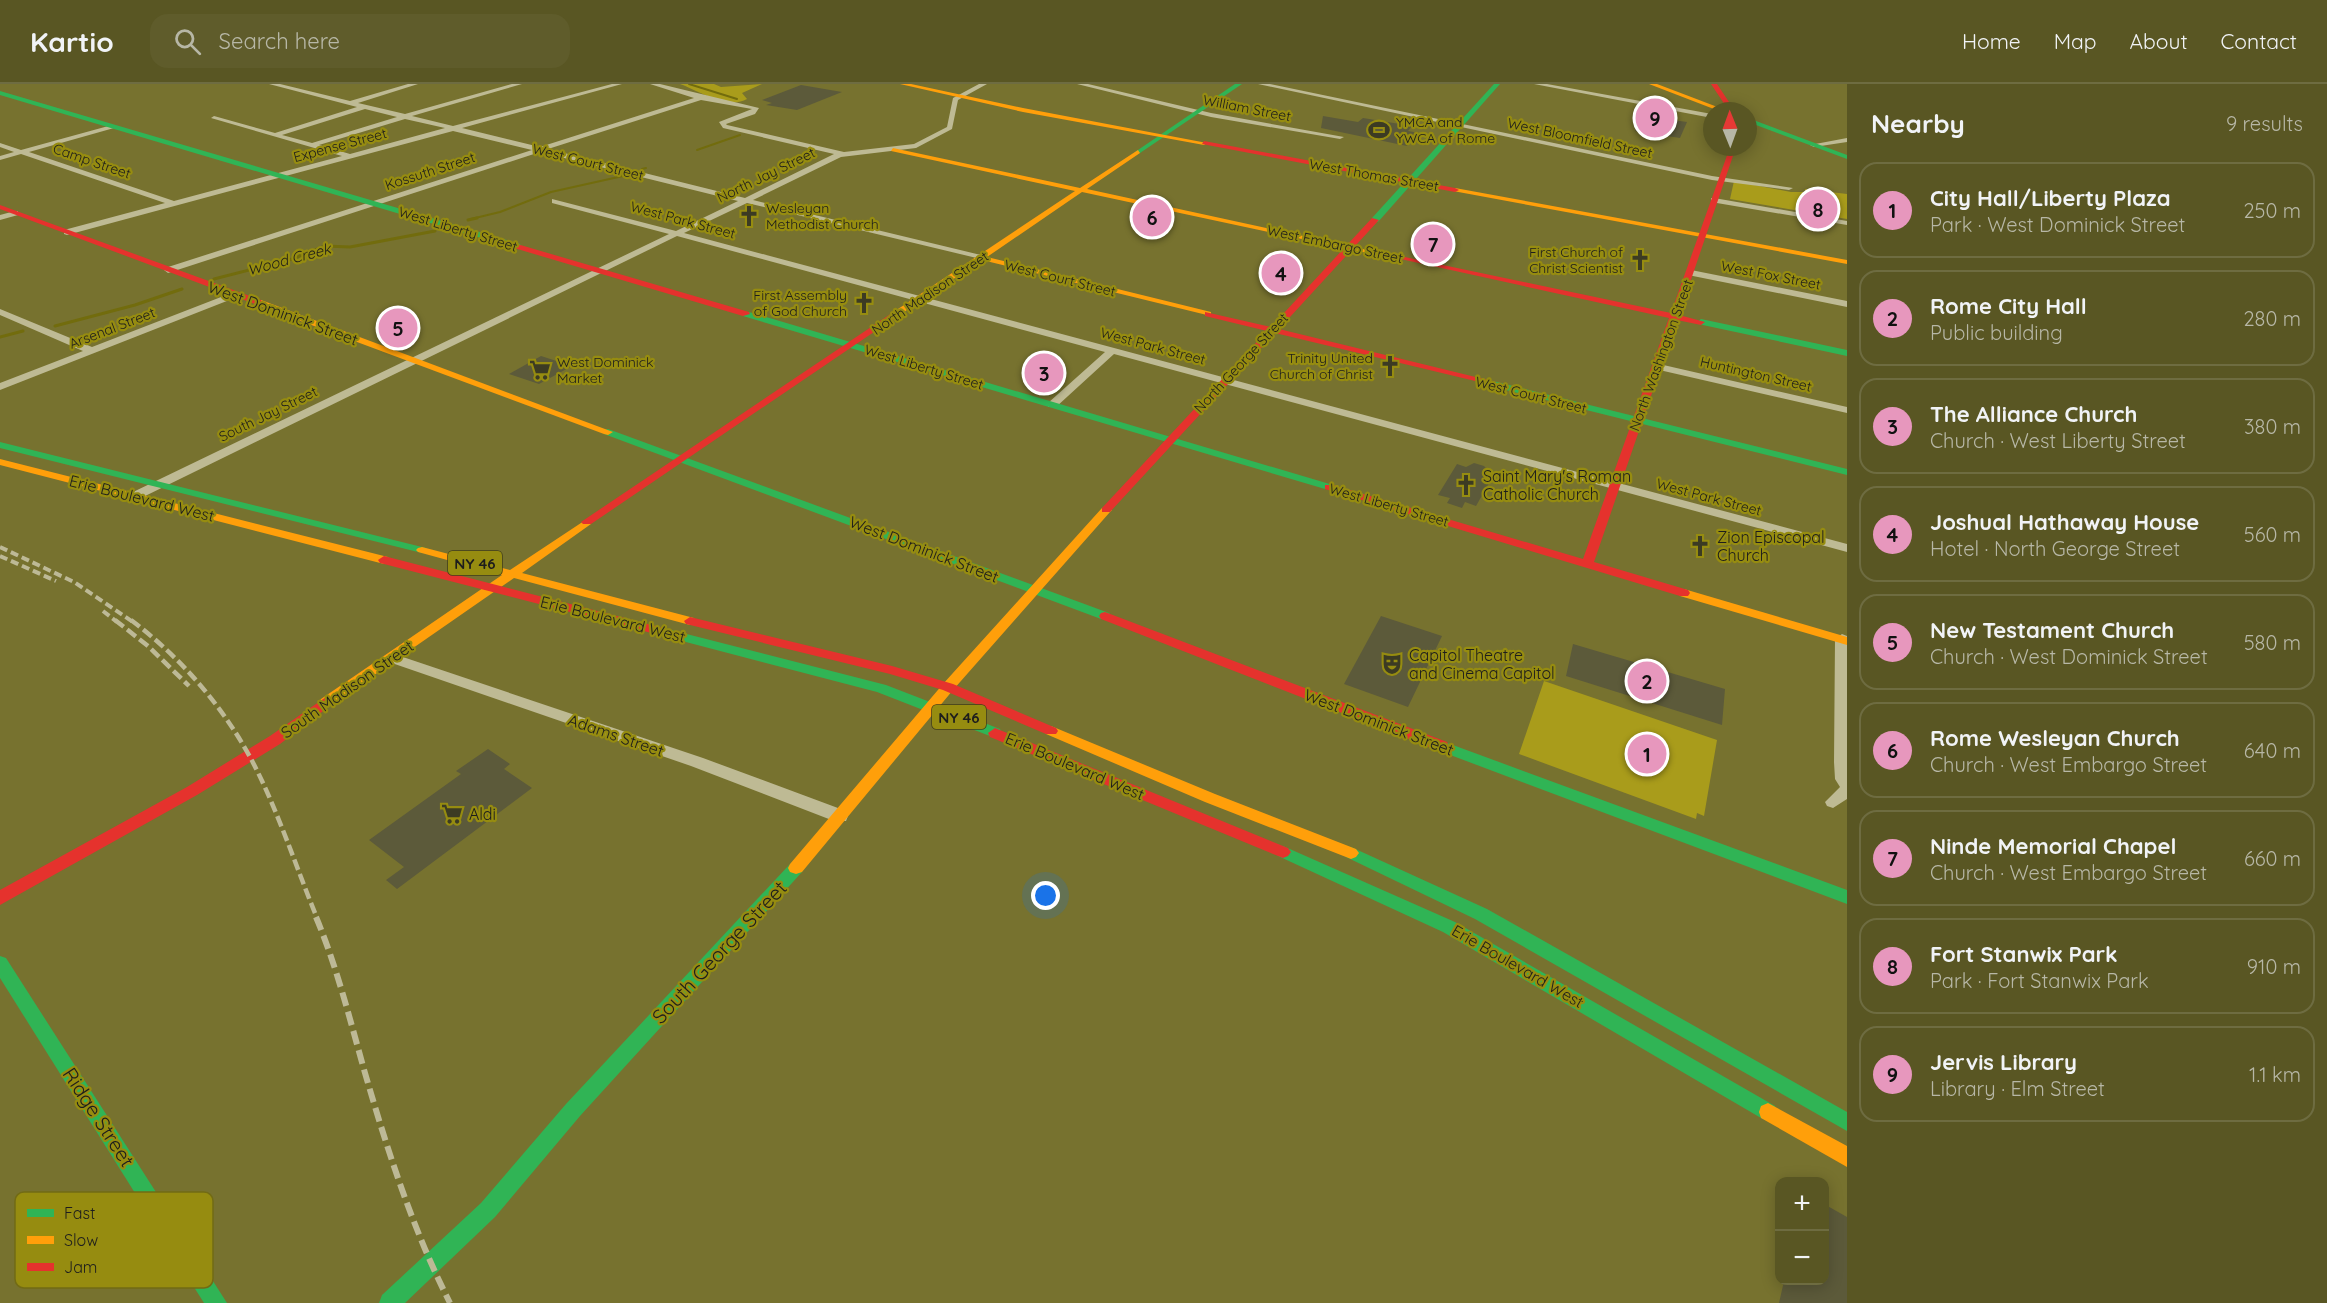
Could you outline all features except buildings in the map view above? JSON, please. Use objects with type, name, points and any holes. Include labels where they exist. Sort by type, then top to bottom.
[{"type":"street","name":"West Court Street","points":[[272,84],[982,258],[1636,422],[1847,472]]},
{"type":"street","points":[[351,103],[415,84]]},
{"type":"street","points":[[313,145],[404,116],[519,84]]},
{"type":"street","name":"Expense Street","points":[[67,232],[619,84]]},
{"type":"street","points":[[653,84],[699,98],[756,108],[753,113],[721,123],[725,127],[842,154]]},
{"type":"street","name":"West Thomas Street","points":[[903,84],[958,97],[1164,136],[1847,262]]},
{"type":"street","points":[[958,97],[984,84]]},
{"type":"street","name":"William Street","points":[[1080,84],[1200,112],[1340,137]]},
{"type":"street","name":"North Madison Street","points":[[680,460],[1239,84]]},
{"type":"street","name":"West Bloomfield Street","points":[[1261,84],[1721,179],[1789,188]]},
{"type":"street","name":"North George Street","points":[[1035,590],[1497,84]]},
{"type":"street","points":[[1537,84],[1703,114]]},
{"type":"street","points":[[1652,84],[1703,103]]},
{"type":"street","points":[[1714,84],[1726,102]]},
{"type":"street","name":"West Liberty Street","points":[[0,93],[1844,640]]},
{"type":"street","name":"North Jay Street","points":[[414,360],[842,154],[916,146],[950,128],[953,121],[952,106],[958,97]]},
{"type":"street","name":"Kossuth Street","points":[[168,270],[699,98]]},
{"type":"street","points":[[275,135],[365,107]]},
{"type":"street","points":[[213,118],[353,157]]},
{"type":"street","points":[[1757,123],[1847,157]]},
{"type":"street","points":[[0,158],[112,127]]},
{"type":"street","points":[[1814,145],[1847,140]]},
{"type":"street","name":"Camp Street","points":[[0,145],[175,204]]},
{"type":"street","name":"West Embargo Street","points":[[893,150],[1847,353]]},
{"type":"street","name":"North Washington Street","points":[[1588,563],[1636,422],[1659,367],[1730,156]]},
{"type":"street","points":[[1714,200],[1847,223]]},
{"type":"street","name":"West Park Street","points":[[555,201],[1615,488],[1847,548]]},
{"type":"street","name":"West Dominick Street","points":[[0,207],[1035,590],[1847,897]]},
{"type":"street","points":[[0,218],[15,213]]},
{"type":"street","name":"West Fox Street","points":[[1691,273],[1847,304]]},
{"type":"street","name":"Arsenal Street","points":[[0,387],[234,295]]},
{"type":"street","points":[[0,312],[92,351]]},
{"type":"street","points":[[1052,405],[1113,351]]},
{"type":"street","name":"South Jay Street","points":[[135,496],[414,360]]},
{"type":"street","name":"Huntington Street","points":[[1659,367],[1847,410]]},
{"type":"street","name":"Erie Boulevard West","points":[[0,445],[513,573],[610,601],[892,670],[948,687],[1210,798],[1328,843],[1414,881],[1481,914],[1847,1122]]},
{"type":"street","name":"South Madison Street","points":[[0,898],[192,791],[267,746],[490,587],[680,460]]},
{"type":"street","name":"Erie Boulevard West","points":[[0,462],[881,688],[933,707],[1284,852],[1449,927],[1847,1157]]},
{"type":"street","name":"South George Street","points":[[390,1303],[488,1210],[573,1110],[780,887],[948,687],[1035,590]]},
{"type":"street","points":[[1833,802],[1847,788],[1843,771],[1844,640]]},
{"type":"street","name":"Adams Street","points":[[391,658],[697,762],[840,816]]},
{"type":"street","name":"Ridge Street","points":[[0,963],[145,1192]]},
{"type":"street","name":"Ridge Street","points":[[206,1288],[216,1303]]},
{"type":"shaded area","points":[[680,84],[714,84],[721,87],[762,84],[742,93],[747,99],[731,102],[722,101]]},
{"type":"shaded area","points":[[1734,181],[1791,192],[1805,192],[1805,189],[1847,194],[1847,219],[1730,199]]},
{"type":"shaded area","points":[[1544,681],[1717,740],[1704,816],[1697,813],[1696,819],[1519,754]]},
{"type":"waterway","name":"Wood Creek","points":[[689,84],[737,99]]},
{"type":"waterway","name":"Wood Creek","points":[[697,150],[740,135]]},
{"type":"waterway","name":"Wood Creek","points":[[642,169],[646,168]]},
{"type":"waterway","name":"Wood Creek","points":[[471,219],[500,212],[551,192],[623,176]]},
{"type":"waterway","name":"Wood Creek","points":[[468,220],[477,218]]},
{"type":"waterway","name":"Wood Creek","points":[[214,279],[292,259],[325,246],[350,247],[435,231]]},
{"type":"waterway","name":"Wood Creek","points":[[55,326],[135,305],[182,289]]},
{"type":"waterway","name":"Wood Creek","points":[[0,337],[23,331]]},
{"type":"railway","points":[[0,547],[74,582],[133,622]]},
{"type":"railway","points":[[0,556],[56,581]]},
{"type":"railway","points":[[103,611],[117,622]]},
{"type":"railway","points":[[115,620],[148,646],[189,686]]},
{"type":"railway","points":[[131,620],[149,634],[198,682],[239,737],[268,795],[317,918]]},
{"type":"railway","points":[[316,917],[337,974],[402,1190],[424,1247],[450,1303]]},
{"type":"traffic: fast","points":[[1138,152],[1239,84]]},
{"type":"traffic: fast","points":[[1375,220],[1497,84]]},
{"type":"traffic: fast","points":[[0,93],[517,246]]},
{"type":"traffic: fast","points":[[1757,123],[1847,157]]},
{"type":"traffic: fast","points":[[746,314],[1329,487]]},
{"type":"traffic: fast","points":[[1701,322],[1847,353]]},
{"type":"traffic: fast","points":[[1493,384],[1847,472]]},
{"type":"traffic: fast","points":[[608,432],[1105,616]]},
{"type":"traffic: fast","points":[[0,445],[422,550]]},
{"type":"traffic: fast","points":[[667,633],[881,688],[995,733]]},
{"type":"traffic: fast","points":[[1442,746],[1847,897]]},
{"type":"traffic: fast","points":[[1283,852],[1449,927],[1768,1112]]},
{"type":"traffic: fast","points":[[1351,853],[1481,914],[1847,1122]]},
{"type":"traffic: fast","points":[[390,1303],[488,1210],[573,1110],[796,868]]},
{"type":"traffic: fast","points":[[0,963],[145,1192]]},
{"type":"traffic: fast","points":[[206,1288],[216,1303]]},
{"type":"traffic: slow","points":[[903,84],[1023,110],[1204,143]]},
{"type":"traffic: slow","points":[[1652,84],[1703,103]]},
{"type":"traffic: slow","points":[[893,150],[1400,258]]},
{"type":"traffic: slow","points":[[895,315],[1138,152]]},
{"type":"traffic: slow","points":[[1455,190],[1847,262]]},
{"type":"traffic: slow","points":[[982,258],[1208,314]]},
{"type":"traffic: slow","points":[[258,302],[608,432]]},
{"type":"traffic: slow","points":[[0,462],[384,560]]},
{"type":"traffic: slow","points":[[796,868],[948,687],[1106,510]]},
{"type":"traffic: slow","points":[[326,702],[587,522]]},
{"type":"traffic: slow","points":[[422,550],[690,621]]},
{"type":"traffic: slow","points":[[1684,593],[1847,641]]},
{"type":"traffic: slow","points":[[1051,731],[1210,798],[1351,853]]},
{"type":"traffic: slow","points":[[1768,1112],[1847,1157]]},
{"type":"traffic: jam","points":[[1714,84],[1726,102]]},
{"type":"traffic: jam","points":[[1204,143],[1455,190]]},
{"type":"traffic: jam","points":[[1588,563],[1730,156]]},
{"type":"traffic: jam","points":[[0,207],[258,302]]},
{"type":"traffic: jam","points":[[1106,510],[1375,220]]},
{"type":"traffic: jam","points":[[517,246],[746,314]]},
{"type":"traffic: jam","points":[[1400,258],[1701,322]]},
{"type":"traffic: jam","points":[[1208,314],[1493,384]]},
{"type":"traffic: jam","points":[[587,522],[895,315]]},
{"type":"traffic: jam","points":[[1329,487],[1684,593]]},
{"type":"traffic: jam","points":[[384,560],[667,633]]},
{"type":"traffic: jam","points":[[1105,616],[1442,746]]},
{"type":"traffic: jam","points":[[690,621],[892,670],[948,687],[1051,731]]},
{"type":"traffic: jam","points":[[0,898],[192,791],[275,740],[326,702]]},
{"type":"traffic: jam","points":[[995,733],[1283,852]]},
{"type":"place","name":"Jervis Library","points":[[1655,118]]},
{"type":"place","name":"YMCA and YWCA of Rome","points":[[1379,130]]},
{"type":"place","name":"Fort Stanwix Park","points":[[1818,209]]},
{"type":"place","name":"Wesleyan Methodist Church","points":[[749,216]]},
{"type":"place","name":"Rome Wesleyan Church","points":[[1152,217]]},
{"type":"place","name":"Ninde Memorial Chapel","points":[[1433,244]]},
{"type":"place","name":"First Church of Christ Scientist","points":[[1640,260]]},
{"type":"place","name":"Joshual Hathaway House","points":[[1281,273]]},
{"type":"place","name":"First Assembly of God Church","points":[[864,303]]},
{"type":"place","name":"New Testament Church","points":[[398,328]]},
{"type":"place","name":"Trinity United Church of Christ","points":[[1390,366]]},
{"type":"place","name":"West Dominick Market","points":[[540,370]]},
{"type":"place","name":"The Alliance Church","points":[[1044,373]]},
{"type":"place","name":"Saint Mary's Roman Catholic Church","points":[[1466,485]]},
{"type":"place","name":"Zion Episcopal Church","points":[[1700,546]]},
{"type":"place","name":"Capitol Theatre and Cinema Capitol","points":[[1392,664]]},
{"type":"place","name":"Rome City Hall","points":[[1647,681]]},
{"type":"place","name":"City Hall/Liberty Plaza","points":[[1647,754]]},
{"type":"place","name":"Aldi","points":[[452,814]]}]
